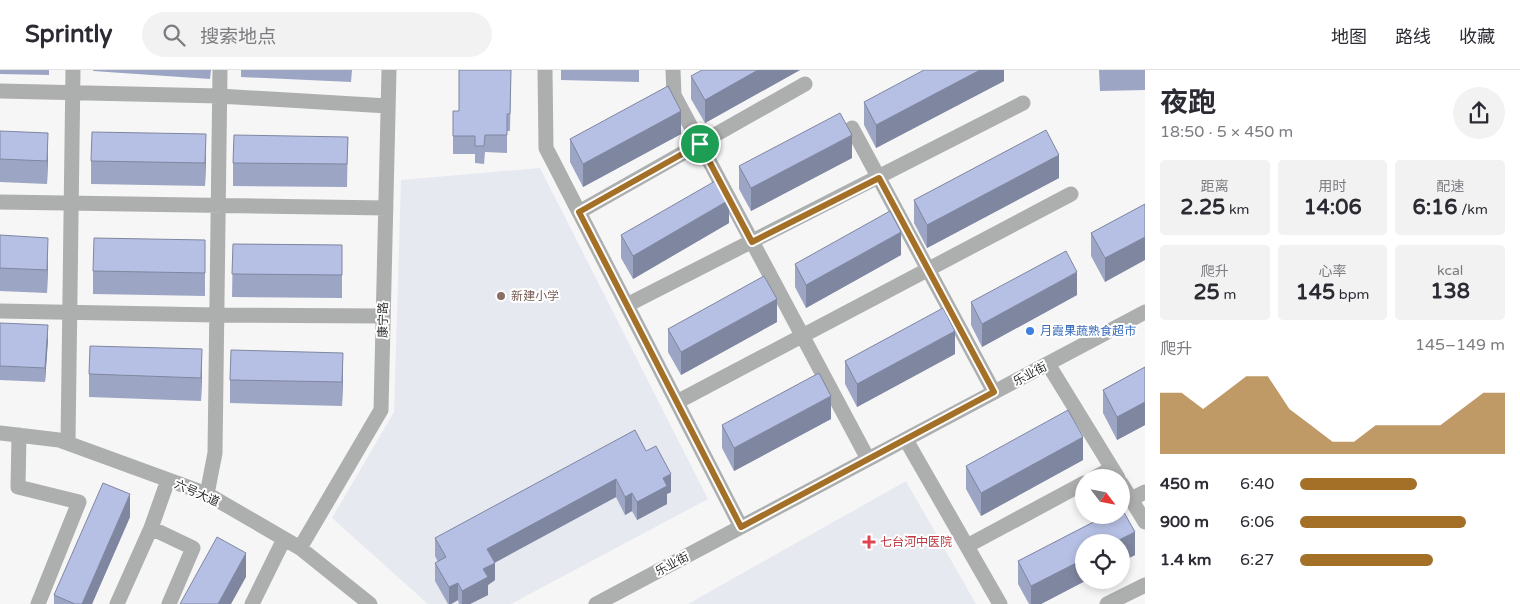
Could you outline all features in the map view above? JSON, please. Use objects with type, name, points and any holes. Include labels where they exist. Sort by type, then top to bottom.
[{"type":"street","points":[[68,443],[73,70]]},
{"type":"street","points":[[207,494],[215,453],[220,70]]},
{"type":"street","name":"康宁路","points":[[300,548],[381,410],[389,70]]},
{"type":"street","points":[[545,70],[546,148],[741,527]]},
{"type":"street","points":[[673,70],[674,95],[868,459]]},
{"type":"street","points":[[579,212],[805,84]]},
{"type":"street","points":[[0,91],[219,96],[388,106]]},
{"type":"street","points":[[627,305],[1023,104]]},
{"type":"street","points":[[852,128],[994,392]]},
{"type":"street","points":[[677,402],[1072,194]]},
{"type":"street","points":[[0,202],[386,208]]},
{"type":"street","points":[[0,310],[216,315],[383,316]]},
{"type":"street","name":"乐业街","points":[[596,604],[1145,312]]},
{"type":"street","points":[[1048,364],[1113,469]]},
{"type":"street","name":"六号大道","points":[[0,433],[59,440],[207,494],[300,548],[370,604]]},
{"type":"street","points":[[19,435],[18,487],[79,502],[38,604]]},
{"type":"street","points":[[906,440],[1000,604]]},
{"type":"street","points":[[117,604],[151,528],[168,480]]},
{"type":"street","points":[[967,546],[1075,488]]},
{"type":"street","points":[[1145,492],[1131,499],[1145,522]]},
{"type":"street","points":[[151,528],[193,548],[169,604]]},
{"type":"street","points":[[252,604],[284,539]]},
{"type":"street","points":[[1107,604],[1145,585]]},
{"type":"shaded area","name":"新建小学","points":[[540,168],[708,499],[511,604],[428,604],[332,518],[394,412],[401,180]]},
{"type":"shaded area","name":"七台河中医院","points":[[906,481],[976,604],[688,604]]},
{"type":"building","points":[[459,70],[511,70],[510,114],[507,114],[507,135],[485,135],[484,146],[475,146],[475,136],[453,136],[453,111],[459,111]]},
{"type":"building","points":[[702,70],[758,70],[705,100],[691,76]]},
{"type":"building","points":[[924,70],[980,70],[876,125],[864,102]]},
{"type":"building","points":[[668,86],[681,111],[583,164],[570,139]]},
{"type":"building","points":[[840,113],[852,135],[751,188],[739,166]]},
{"type":"building","points":[[1046,130],[1059,155],[927,225],[914,200]]},
{"type":"building","points":[[0,131],[48,133],[47,161],[0,159]]},
{"type":"building","points":[[92,132],[206,134],[205,163],[91,161]]},
{"type":"building","points":[[234,135],[348,137],[347,164],[233,163]]},
{"type":"building","points":[[717,180],[729,200],[633,256],[621,235]]},
{"type":"building","points":[[1145,204],[1145,237],[1105,258],[1091,233]]},
{"type":"building","points":[[890,211],[901,232],[806,285],[795,264]]},
{"type":"building","points":[[0,235],[48,238],[47,270],[0,268]]},
{"type":"building","points":[[94,238],[205,240],[205,273],[93,271]]},
{"type":"building","points":[[233,244],[342,245],[342,275],[232,274]]},
{"type":"building","points":[[1066,251],[1077,272],[982,324],[971,302]]},
{"type":"building","points":[[764,276],[777,299],[681,352],[668,329]]},
{"type":"building","points":[[943,308],[955,331],[857,384],[845,361]]},
{"type":"building","points":[[0,323],[48,325],[45,368],[0,366]]},
{"type":"building","points":[[90,346],[202,349],[201,378],[89,374]]},
{"type":"building","points":[[231,350],[343,353],[342,382],[230,380]]},
{"type":"building","points":[[1145,367],[1145,402],[1117,417],[1103,390]]},
{"type":"building","points":[[819,373],[831,396],[734,448],[722,425]]},
{"type":"building","points":[[1068,410],[1083,437],[981,493],[966,466]]},
{"type":"building","points":[[635,430],[646,451],[656,446],[671,474],[663,478],[667,486],[637,502],[632,493],[625,497],[616,479],[487,549],[495,563],[483,569],[488,577],[462,591],[458,583],[449,587],[435,563],[446,557],[435,538]]},
{"type":"building","points":[[103,483],[130,494],[82,604],[75,604],[54,595]]},
{"type":"building","points":[[1130,523],[1135,532],[1130,534],[1075,534],[1075,564],[1031,586],[1018,561],[1090,524]]},
{"type":"building","points":[[217,537],[246,553],[218,604],[180,604]]},
{"type":"place","name":"新建小学","points":[[501,296]]},
{"type":"place","name":"月霞果蔬熟食超市","points":[[1030,331]]},
{"type":"place","name":"七台河中医院","points":[[869,542]]},
{"type":"route","points":[[700,144],[752,242],[879,178],[994,392],[741,527],[579,212],[700,144]]}]
